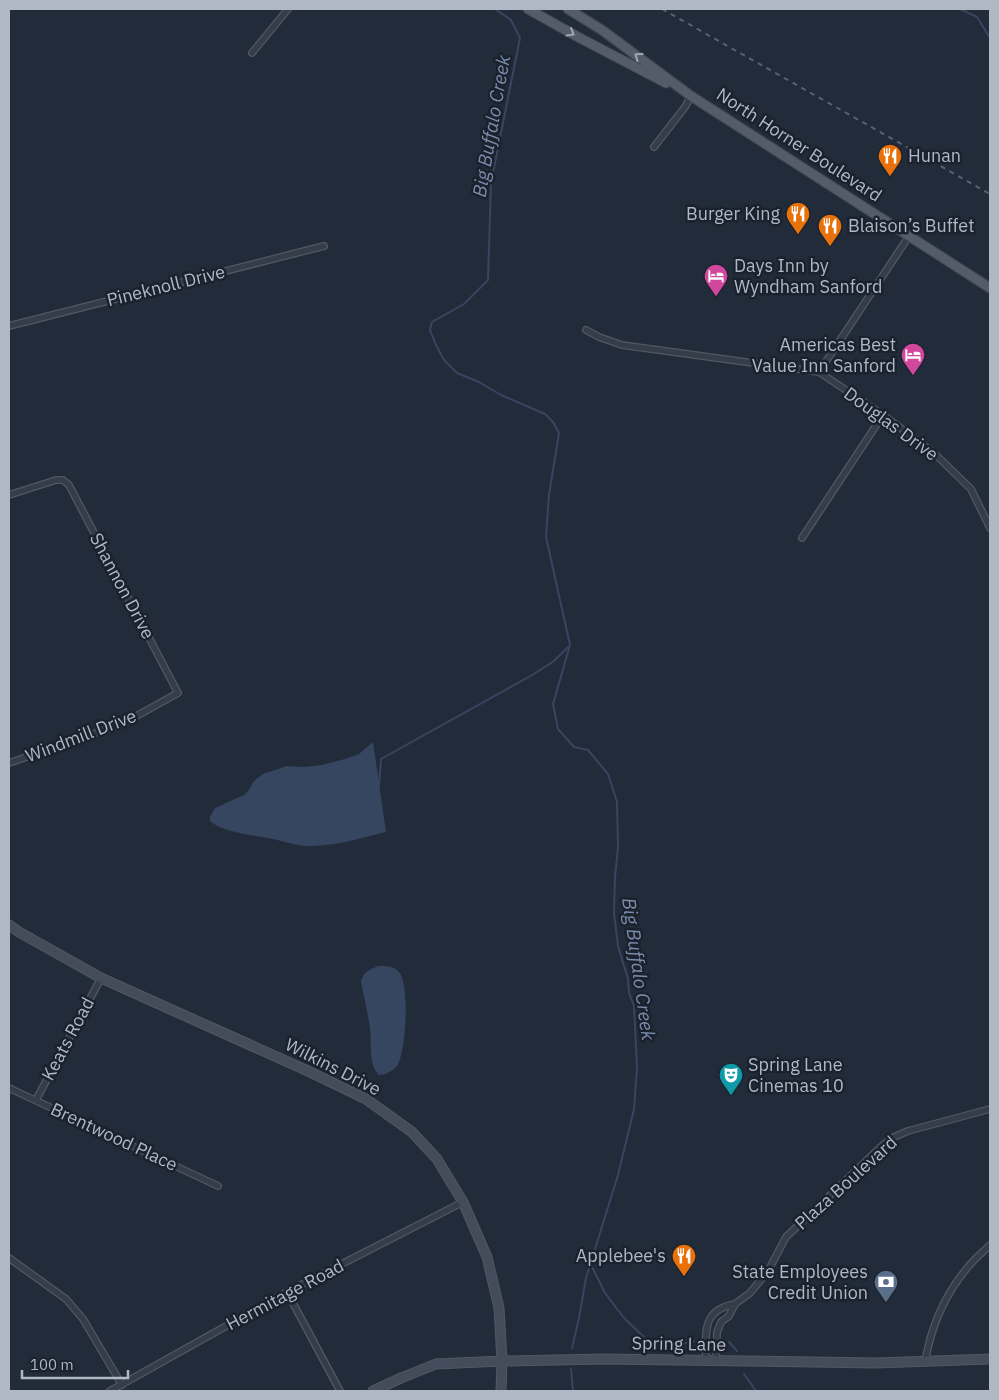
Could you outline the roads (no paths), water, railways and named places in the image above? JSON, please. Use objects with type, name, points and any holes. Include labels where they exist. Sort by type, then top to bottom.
[{"type":"main road","name":"North Horner Boulevard","points":[[528,9],[691,96]]},
{"type":"main road","name":"North Horner Boulevard","points":[[568,9],[602,30],[691,96],[990,288]]},
{"type":"street","points":[[252,53],[288,9]]},
{"type":"street","points":[[654,146],[685,107],[691,96]]},
{"type":"street","points":[[819,372],[909,236]]},
{"type":"street","name":"Pineknoll Drive","points":[[9,326],[324,246]]},
{"type":"street","name":"Douglas Drive","points":[[586,330],[622,345],[819,372],[883,415],[934,453],[971,489],[990,528]]},
{"type":"street","points":[[802,538],[883,415]]},
{"type":"street","name":"Shannon Drive","points":[[9,495],[56,480],[63,480],[69,485],[178,693]]},
{"type":"street","name":"Windmill Drive","points":[[9,763],[122,724],[178,693]]},
{"type":"street","name":"Wilkins Drive","points":[[9,925],[101,978],[366,1099],[416,1136],[437,1159],[463,1202],[488,1257],[499,1308],[502,1361],[501,1391]]},
{"type":"street","name":"Keats Road","points":[[36,1100],[101,978]]},
{"type":"street","name":"Brentwood Place","points":[[9,1088],[218,1186]]},
{"type":"street","name":"Plaza Boulevard","points":[[706,1360],[706,1330],[710,1319],[716,1311],[724,1306],[735,1304],[750,1293],[768,1270],[786,1237],[882,1145],[894,1136],[908,1131],[990,1109]]},
{"type":"street","name":"Hermitage Road","points":[[110,1391],[287,1292],[463,1202]]},
{"type":"street","points":[[925,1362],[932,1332],[949,1292],[968,1266],[990,1245]]},
{"type":"street","points":[[9,1258],[66,1298],[83,1319],[122,1385]]},
{"type":"street","points":[[287,1292],[340,1391]]},
{"type":"street","name":"Plaza Boulevard","points":[[716,1360],[717,1332],[721,1322],[729,1316],[735,1304]]},
{"type":"street","name":"Spring Lane","points":[[373,1391],[436,1364],[604,1359],[876,1363],[990,1359]]},
{"type":"water","points":[[373,742],[386,832],[341,843],[309,846],[231,831],[210,821],[215,808],[244,795],[254,781],[263,774],[287,766],[305,767],[322,765],[345,759],[359,754]]},
{"type":"water","points":[[378,966],[392,967],[399,972],[405,990],[406,1003],[405,1032],[398,1064],[390,1072],[379,1075],[372,1060],[370,1029],[361,982],[369,970]]},
{"type":"waterway","name":"Big Buffalo Creek","points":[[495,9],[511,20],[520,38],[491,183],[488,280],[464,304],[432,322],[430,330],[444,360],[457,373],[545,414],[553,422],[559,433],[549,495],[546,537],[570,645],[553,704],[558,729],[574,747],[588,750],[608,774],[617,802],[618,847],[614,913],[618,946],[634,1006],[637,1068],[634,1109],[618,1175],[586,1278],[572,1348]]},
{"type":"waterway","points":[[960,9],[977,17],[990,38]]},
{"type":"waterway","points":[[377,786],[379,786],[381,759],[534,674],[554,661],[568,647]]},
{"type":"waterway","points":[[591,1265],[605,1293],[624,1318],[646,1339],[665,1348],[694,1341]]},
{"type":"waterway","points":[[729,1342],[737,1351]]},
{"type":"waterway","name":"Big Buffalo Creek","points":[[571,1369],[573,1391]]},
{"type":"waterway","points":[[744,1374],[756,1391]]},
{"type":"railway","points":[[662,9],[990,194]]},
{"type":"place","name":"Hunan","points":[[890,177]]},
{"type":"place","name":"Burger King","points":[[798,235]]},
{"type":"place","name":"Blaison’s Buffet","points":[[830,247]]},
{"type":"place","name":"Days Inn by Wyndham Sanford","points":[[716,297]]},
{"type":"place","name":"Americas Best Value Inn Sanford","points":[[913,376]]},
{"type":"place","name":"Spring Lane Cinemas 10","points":[[731,1096]]},
{"type":"place","name":"Applebee's","points":[[684,1277]]},
{"type":"place","name":"State Employees Credit Union","points":[[886,1303]]}]
